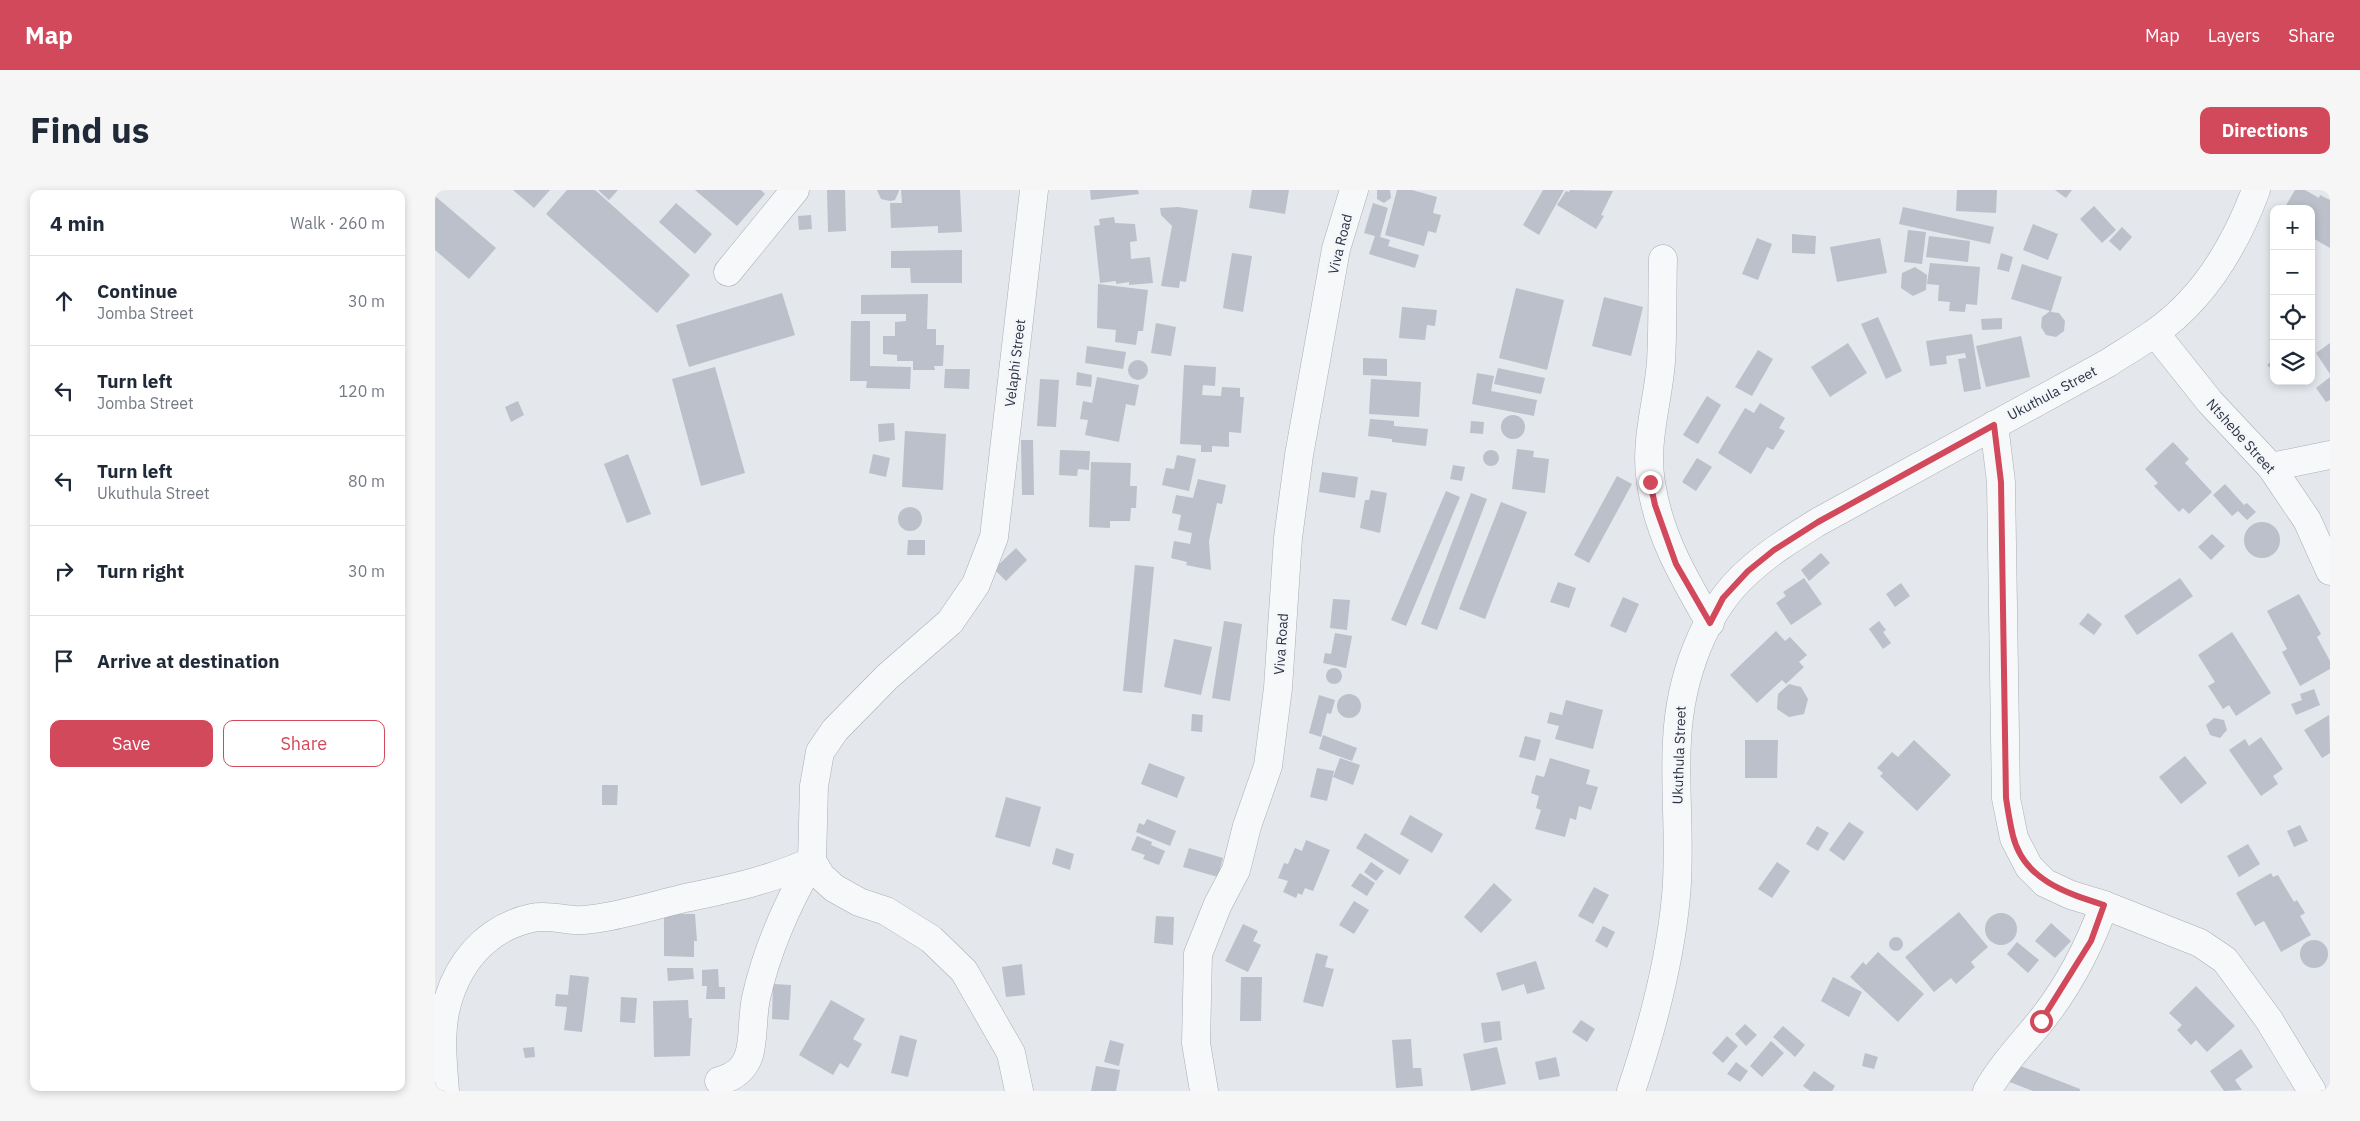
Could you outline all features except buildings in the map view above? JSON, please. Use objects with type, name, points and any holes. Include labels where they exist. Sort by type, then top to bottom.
[{"type":"street","points":[[728,272],[795,190]]},
{"type":"street","name":"Velaphi Street","points":[[812,861],[814,786],[820,752],[835,730],[887,677],[950,622],[976,584],[994,537],[1034,190]]},
{"type":"street","name":"Viva Road","points":[[1204,1091],[1196,1043],[1199,954],[1218,904],[1236,870],[1247,826],[1268,766],[1278,688],[1288,538],[1299,455],[1337,249],[1354,190]]},
{"type":"street","name":"Ukuthula Street","points":[[1631,1091],[1643,1056],[1661,983],[1676,895],[1677,740],[1681,699],[1693,659],[1723,598],[1748,571],[1774,550],[1818,522],[2108,363],[2155,334],[2190,301],[2222,262],[2256,190]]},
{"type":"street","points":[[1663,259],[1661,363],[1649,448],[1650,482],[1655,505],[1676,564],[1710,623]]},
{"type":"street","name":"Ntshebe Street","points":[[2155,334],[2210,402],[2271,467],[2307,520],[2330,571]]},
{"type":"street","points":[[1994,425],[2001,482],[2006,798],[2013,838],[2029,867],[2045,883],[2071,895],[2104,905],[2200,942],[2225,960],[2269,1020],[2311,1091]]},
{"type":"street","points":[[2271,467],[2330,455]]},
{"type":"street","points":[[719,1081],[730,1078],[740,1071],[749,1055],[752,1022],[763,966],[798,885],[812,861]]},
{"type":"street","points":[[445,1091],[443,1058],[445,1012],[455,983],[476,946],[498,930],[535,917],[577,920],[611,916],[789,872],[812,861]]},
{"type":"street","points":[[812,861],[821,876],[834,888],[859,902],[885,911],[931,940],[964,971],[1011,1053],[1019,1091]]},
{"type":"street","points":[[1987,1091],[2000,1068],[2041,1021],[2065,986],[2091,941],[2104,905]]},
{"type":"route","points":[[1650,482],[1655,505],[1676,564],[1710,623],[1723,598],[1748,571],[1774,550],[1818,522],[1994,425],[2001,482],[2006,798],[2013,838],[2029,867],[2045,883],[2071,895],[2104,905],[2091,941],[2065,986],[2041,1021]]}]
